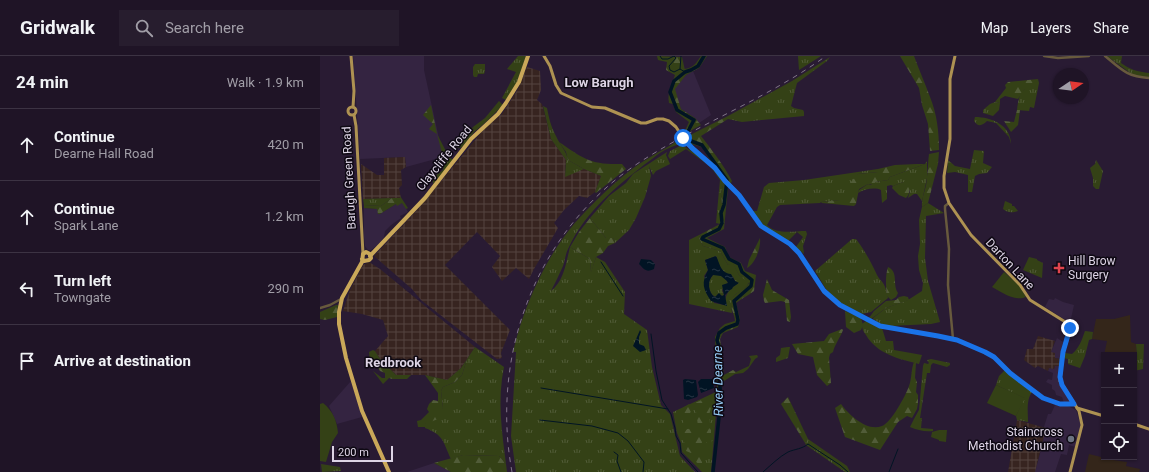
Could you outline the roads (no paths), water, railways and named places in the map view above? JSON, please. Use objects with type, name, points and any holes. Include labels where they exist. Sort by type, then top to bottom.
[{"type":"highway","name":"Claycliffe Road","points":[[366,256],[379,246],[428,195],[477,132],[498,114],[506,104],[519,82],[528,56]]},
{"type":"highway","name":"Barugh Green Road","points":[[342,298],[366,256]]},
{"type":"highway","points":[[342,298],[339,312],[339,324],[351,376],[362,411],[389,472]]},
{"type":"main road","name":"Barugh Green Road","points":[[352,56],[354,91],[353,107],[356,110],[354,115],[356,126],[362,241],[366,256]]},
{"type":"main road","points":[[544,56],[550,66],[556,86],[561,94],[592,107],[605,108],[641,123],[646,124],[657,120],[666,120],[676,127],[687,144],[710,163],[743,199],[759,223],[767,231],[797,250],[824,291],[840,305],[880,326],[953,339],[993,356],[1010,373],[1047,400],[1060,404],[1074,404],[1080,414],[1082,427],[1070,472]]},
{"type":"main road","name":"Darton Lane","points":[[955,56],[950,79],[950,139],[944,176],[944,188],[949,203],[971,235],[1020,285],[1030,300],[1069,324],[1070,331],[1063,352],[1060,381],[1074,404]]},
{"type":"main road","name":"Barugh Green Road","points":[[353,107],[350,108],[349,112],[351,115],[354,115]]},
{"type":"main road","points":[[1077,408],[1101,415]]},
{"type":"main road","points":[[1080,414],[1086,410]]},
{"type":"main road","points":[[1137,425],[1149,429]]},
{"type":"street","points":[[1044,56],[1058,58],[1089,56]]},
{"type":"street","points":[[1105,56],[1124,72],[1132,76],[1149,78]]},
{"type":"street","name":"Darton Lane","points":[[949,203],[944,209],[949,249],[948,285],[953,339]]},
{"type":"street","points":[[320,308],[330,305],[342,298]]},
{"type":"water","points":[[716,256],[722,270],[731,274],[735,281],[739,283],[725,295],[727,306],[711,301],[706,293],[704,279],[708,270],[705,260]],"holes":[[[713,275],[721,276],[728,283],[722,285],[724,295],[722,296],[719,293],[715,297],[711,293],[709,287],[710,280]]]},
{"type":"water","points":[[641,259],[651,260],[655,264],[654,269],[649,271],[644,269],[639,264]]},
{"type":"water","points":[[640,330],[639,344],[644,346],[646,350],[640,352],[633,346]]},
{"type":"water","points":[[701,379],[713,379],[714,388],[701,393],[698,382]]},
{"type":"water","points":[[683,380],[696,380],[697,397],[688,400],[684,399]]},
{"type":"waterway","points":[[660,56],[662,59],[668,59],[674,56],[676,58],[669,66],[670,70],[674,72],[680,69],[685,72]]},
{"type":"waterway","points":[[680,69],[681,56]]},
{"type":"waterway","name":"River Dearne","points":[[704,56],[698,66],[685,72],[674,81],[670,92],[677,110],[694,120],[687,133],[691,141],[702,145],[727,180],[724,205],[721,213],[722,223],[719,229],[703,237],[702,239],[723,248],[729,259],[739,264],[742,272],[752,280],[751,286],[734,301],[738,320],[737,324],[726,328],[719,333],[717,340],[720,350],[719,375],[721,399],[713,472]]},
{"type":"waterway","points":[[601,262],[623,296]]},
{"type":"waterway","points":[[651,334],[662,400],[671,414],[676,436],[680,443],[681,453],[698,472]]},
{"type":"waterway","points":[[541,388],[668,409]]},
{"type":"waterway","points":[[540,420],[592,426],[618,433],[628,441],[644,462],[643,472]]},
{"type":"waterway","points":[[763,472],[785,454],[808,444],[848,472]]},
{"type":"waterway","points":[[889,472],[898,449]]},
{"type":"waterway","points":[[614,452],[618,455],[617,461],[621,472]]},
{"type":"railway","points":[[512,472],[507,427],[508,383],[516,339],[529,298],[548,258],[573,222],[604,190],[640,162],[686,135],[781,85],[826,56]]},
{"type":"place","name":"Hill Brow Surgery","points":[[1059,268]]},
{"type":"place","name":"Staincross Methodist Church","points":[[1071,439]]},
{"type":"district","name":"Low Barugh","points":[[599,82]]},
{"type":"district","name":"Redbrook","points":[[393,362]]}]
